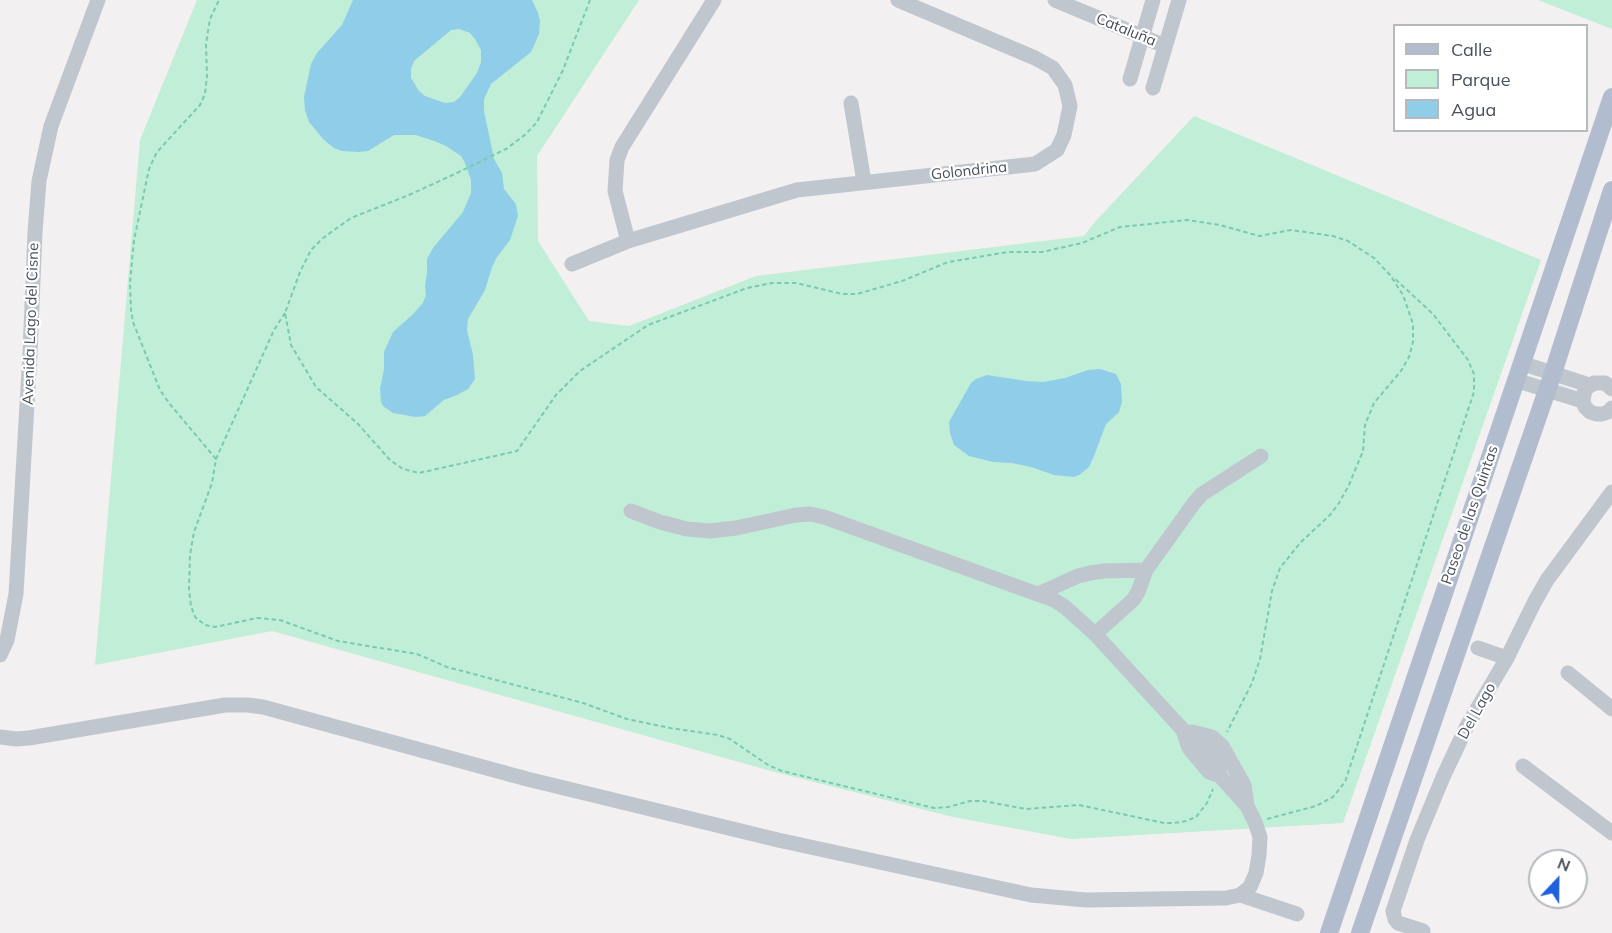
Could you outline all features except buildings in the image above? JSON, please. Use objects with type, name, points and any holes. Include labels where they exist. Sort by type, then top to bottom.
[{"type":"main road","name":"Paseo de las Quintas","points":[[1329,933],[1612,97]]},
{"type":"main road","points":[[1360,933],[1550,381],[1612,190]]},
{"type":"street","name":"Avenida Lago del Cisne","points":[[0,655],[7,640],[16,594],[39,181],[51,126],[98,0]]},
{"type":"street","points":[[628,241],[615,191],[617,160],[622,147],[714,0]]},
{"type":"street","name":"Golondrina","points":[[572,264],[628,241],[797,190],[1035,164],[1057,150],[1064,135],[1070,106],[1065,85],[1053,68],[1035,58],[897,0]]},
{"type":"street","name":"Cataluña","points":[[1055,0],[1165,46]]},
{"type":"street","points":[[1130,79],[1153,0]]},
{"type":"street","points":[[1153,88],[1179,0]]},
{"type":"street","points":[[851,102],[864,182]]},
{"type":"street","points":[[1518,371],[1550,381],[1589,385],[1600,382],[1611,386]]},
{"type":"street","points":[[1550,381],[1583,401]]},
{"type":"street","points":[[1589,385],[1585,389],[1583,401],[1585,407],[1596,414],[1611,413]]},
{"type":"street","points":[[1095,634],[1132,600],[1138,592],[1146,570],[1184,514],[1202,494],[1261,456]]},
{"type":"street","name":"Del Lago","points":[[1423,931],[1398,923],[1393,911],[1417,840],[1443,777],[1467,726],[1507,658],[1547,580],[1612,492]]},
{"type":"street","points":[[0,737],[29,738],[225,705],[248,705],[263,707],[573,790],[778,840],[1031,895],[1086,900],[1226,898],[1239,895],[1250,887],[1256,873],[1260,837],[1247,806],[1220,776],[1209,772],[1189,748],[1183,730],[1095,634],[1054,600],[824,517],[810,514],[710,531],[687,529],[660,522],[631,510]]},
{"type":"street","points":[[1038,594],[1077,576],[1090,573],[1146,570]]},
{"type":"street","points":[[1478,648],[1507,658]]},
{"type":"street","points":[[1568,673],[1612,709]]},
{"type":"street","points":[[1183,730],[1212,737],[1222,746],[1244,785],[1247,806]]},
{"type":"street","points":[[1523,766],[1612,833]]},
{"type":"street","points":[[1239,895],[1297,914]]},
{"type":"path","points":[[216,459],[160,390],[133,322],[130,283],[134,240],[149,169],[157,152],[200,105],[205,94],[206,44],[210,19],[219,0]]},
{"type":"path","points":[[590,0],[563,70],[537,122],[526,134],[506,149],[459,172],[351,218],[323,238],[311,250],[285,313],[274,330],[216,459],[212,483],[194,532],[190,555],[189,589],[195,617],[205,625],[215,627],[257,618],[280,620],[338,641],[417,654],[447,667],[583,703],[627,719],[718,735],[730,739],[768,765],[782,771],[934,808],[970,801],[983,801],[1026,809],[1079,805],[1164,823],[1174,823],[1196,817],[1207,803],[1220,776]]},
{"type":"path","points":[[285,313],[291,345],[316,387],[358,424],[390,460],[403,469],[419,473],[517,451],[556,395],[580,371],[648,325],[747,288],[772,283],[796,283],[842,294],[857,294],[902,281],[948,262],[1008,252],[1042,252],[1082,243],[1120,227],[1187,220],[1221,225],[1259,236],[1291,230],[1333,236],[1347,241],[1374,258],[1433,314],[1468,360],[1474,374],[1474,392],[1345,782],[1333,797],[1316,806],[1255,822]]},
{"type":"path","points":[[1222,746],[1252,683],[1260,659],[1272,591],[1280,568],[1300,543],[1330,515],[1339,503],[1349,486],[1362,451],[1365,425],[1374,403],[1401,371],[1409,357],[1413,342],[1413,324],[1403,295],[1390,275]]},
{"type":"green space","points":[[197,0],[639,0],[537,156],[538,241],[589,321],[629,326],[756,276],[1084,236],[1194,116],[1541,260],[1343,823],[1071,839],[953,817],[771,771],[272,631],[95,665],[140,140]]},
{"type":"green space","points":[[1538,0],[1612,0],[1612,29]]},
{"type":"water","points":[[353,0],[532,0],[540,21],[539,34],[531,52],[491,84],[484,99],[484,111],[494,159],[502,173],[504,189],[516,204],[518,216],[510,240],[497,257],[485,290],[468,319],[467,330],[473,355],[475,379],[468,389],[444,400],[425,416],[416,417],[393,413],[383,406],[380,389],[384,369],[384,352],[393,332],[423,303],[426,295],[427,259],[433,248],[463,212],[471,193],[471,180],[461,156],[437,142],[416,135],[394,135],[368,151],[342,151],[324,140],[309,122],[304,97],[311,64],[317,53],[342,25]],"holes":[[[459,29],[470,33],[481,50],[481,62],[477,73],[460,97],[454,102],[445,103],[425,96],[411,78],[414,61],[451,30]]]},
{"type":"water","points":[[1100,369],[1116,374],[1121,384],[1122,402],[1119,412],[1106,424],[1089,467],[1079,475],[1074,477],[1054,475],[1031,467],[993,462],[969,456],[954,445],[949,422],[971,383],[976,379],[987,375],[1043,382]]}]
